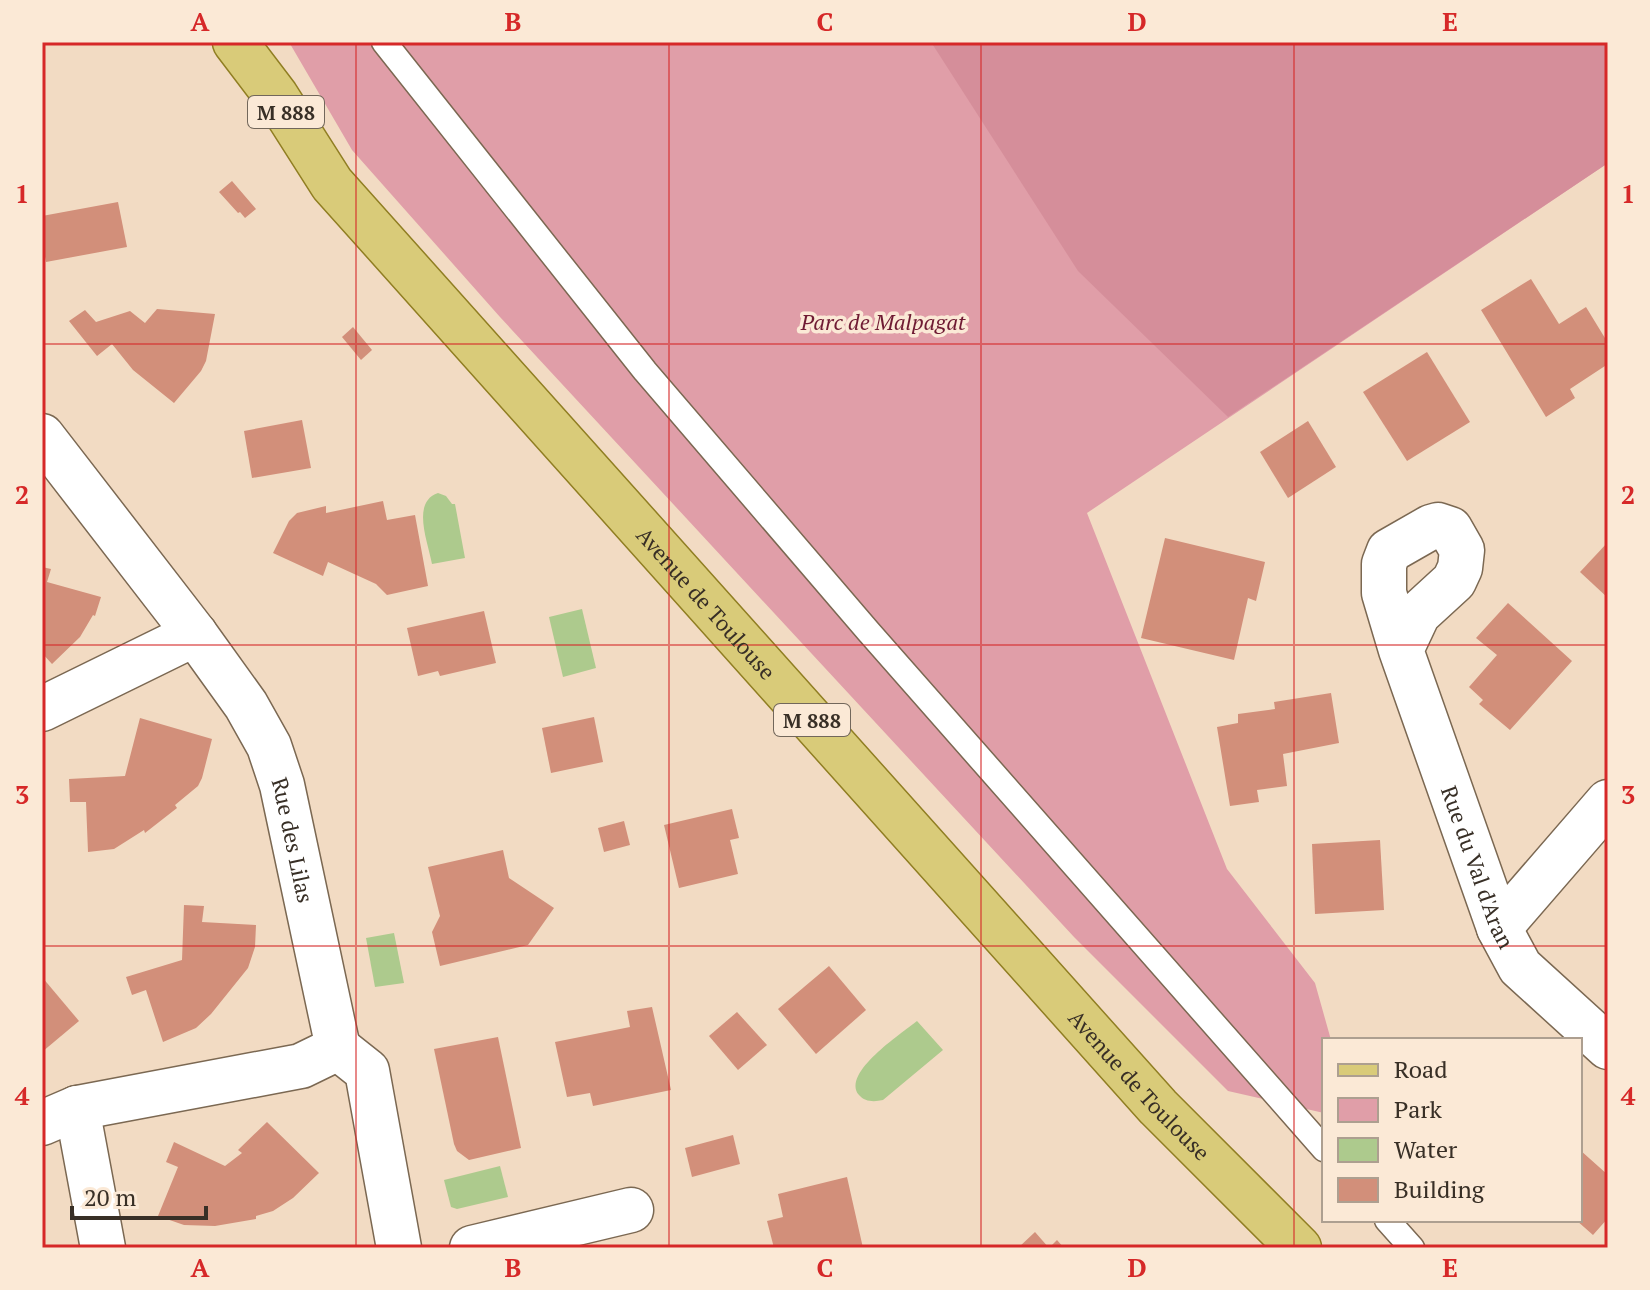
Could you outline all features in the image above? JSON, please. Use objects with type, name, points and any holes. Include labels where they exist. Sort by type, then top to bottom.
[{"type":"main road","name":"Avenue de Toulouse","points":[[235,42],[276,96],[332,184],[1158,1107],[1299,1248]]},
{"type":"street","name":"Rue des Lilas","points":[[42,436],[195,634],[246,705],[269,746],[282,785],[338,1048]]},
{"type":"street","points":[[42,709],[195,634]]},
{"type":"street","name":"Rue du Val d'Aran","points":[[1401,650],[1499,928],[1520,967],[1608,1047]]},
{"type":"street","points":[[1499,928],[1608,802]]},
{"type":"street","points":[[103,1248],[59,1115],[301,1066],[338,1048],[367,1071],[399,1248]]},
{"type":"street","points":[[472,1248],[631,1210]]},
{"type":"lane","points":[[384,42],[645,371],[868,631],[1322,1147]]},
{"type":"lane","points":[[1389,1222],[1412,1248]]},
{"type":"green space","name":"Parc de Malpagat","points":[[289,42],[1608,42],[1608,163],[1087,513],[1227,869],[1315,983],[1330,1038],[1322,1038],[1322,1113],[1228,1091],[1074,937],[500,317],[352,150]]},
{"type":"shaded area","points":[[931,42],[1608,42],[1608,163],[1228,417],[1078,271]]},
{"type":"water","points":[[438,493],[455,504],[465,558],[432,564],[423,514],[430,498]]},
{"type":"water","points":[[582,609],[596,668],[563,677],[549,617]]},
{"type":"water","points":[[394,933],[404,983],[375,987],[366,938]]},
{"type":"water","points":[[917,1021],[943,1050],[883,1100],[870,1101],[861,1097],[856,1086],[865,1065]]},
{"type":"water","points":[[500,1166],[508,1197],[457,1209],[451,1207],[444,1180]]},
{"type":"building","points":[[232,181],[256,209],[245,218],[219,192]]},
{"type":"building","points":[[118,202],[127,247],[46,262],[42,216]]},
{"type":"building","points":[[1531,279],[1559,324],[1586,307],[1608,343],[1608,364],[1570,389],[1575,398],[1546,417],[1481,310]]},
{"type":"building","points":[[157,309],[215,314],[206,361],[174,403],[133,370],[112,344],[97,356],[69,321],[85,310],[96,322],[130,311],[145,323]]},
{"type":"building","points":[[353,327],[372,350],[361,360],[342,337]]},
{"type":"building","points":[[1427,352],[1470,422],[1407,461],[1363,392]]},
{"type":"building","points":[[302,420],[311,468],[252,478],[244,431]]},
{"type":"building","points":[[1308,421],[1336,467],[1288,498],[1260,452]]},
{"type":"building","points":[[383,501],[387,520],[415,515],[428,586],[387,595],[376,584],[328,562],[323,576],[273,553],[289,521],[297,513],[326,506],[326,513]]},
{"type":"building","points":[[1165,538],[1265,562],[1256,601],[1248,598],[1234,660],[1141,638]]},
{"type":"building","points":[[1608,542],[1608,598],[1580,572]]},
{"type":"building","points":[[42,567],[51,569],[47,582],[101,597],[95,616],[80,637],[52,664],[42,653]]},
{"type":"building","points":[[1508,603],[1572,661],[1510,730],[1479,704],[1483,700],[1469,687],[1497,655],[1476,638]]},
{"type":"building","points":[[484,611],[496,663],[440,676],[438,671],[418,676],[407,628]]},
{"type":"building","points":[[1331,693],[1339,743],[1283,754],[1287,786],[1257,790],[1259,802],[1230,806],[1217,727],[1238,723],[1238,714],[1275,709],[1274,702]]},
{"type":"building","points":[[594,717],[603,762],[551,773],[542,728]]},
{"type":"building","points":[[140,718],[212,739],[202,778],[198,786],[175,805],[177,808],[145,833],[144,830],[114,849],[88,852],[86,802],[70,802],[69,779],[125,776]]},
{"type":"building","points":[[732,809],[739,838],[730,840],[738,874],[679,888],[664,825]]},
{"type":"building","points":[[624,821],[630,845],[604,852],[598,828]]},
{"type":"building","points":[[1380,840],[1384,910],[1315,914],[1312,844]]},
{"type":"building","points":[[503,850],[509,878],[554,908],[528,945],[440,966],[432,932],[440,916],[428,867]]},
{"type":"building","points":[[184,905],[204,906],[202,922],[256,925],[255,947],[248,968],[211,1014],[196,1028],[163,1042],[146,990],[132,995],[126,977],[182,960]]},
{"type":"building","points":[[829,966],[866,1010],[816,1054],[778,1009]]},
{"type":"building","points":[[42,977],[79,1021],[42,1052]]},
{"type":"building","points":[[652,1007],[671,1090],[593,1106],[590,1093],[567,1097],[555,1042],[630,1027],[627,1011]]},
{"type":"building","points":[[737,1012],[767,1045],[738,1070],[709,1036]]},
{"type":"building","points":[[498,1037],[521,1148],[469,1160],[457,1151],[454,1144],[434,1049]]},
{"type":"building","points":[[267,1122],[319,1173],[293,1198],[273,1211],[256,1216],[256,1219],[215,1226],[184,1225],[158,1216],[178,1167],[166,1162],[174,1142],[225,1166],[242,1153],[238,1150]]},
{"type":"building","points":[[733,1135],[740,1164],[692,1177],[685,1148]]},
{"type":"building","points":[[1582,1152],[1608,1175],[1608,1218],[1593,1235],[1578,1222],[1582,1222]]},
{"type":"building","points":[[847,1177],[863,1248],[774,1248],[767,1221],[783,1217],[778,1194]]},
{"type":"building","points":[[1035,1232],[1049,1248],[1018,1248]]},
{"type":"building","points":[[1057,1240],[1064,1248],[1049,1248]]}]
